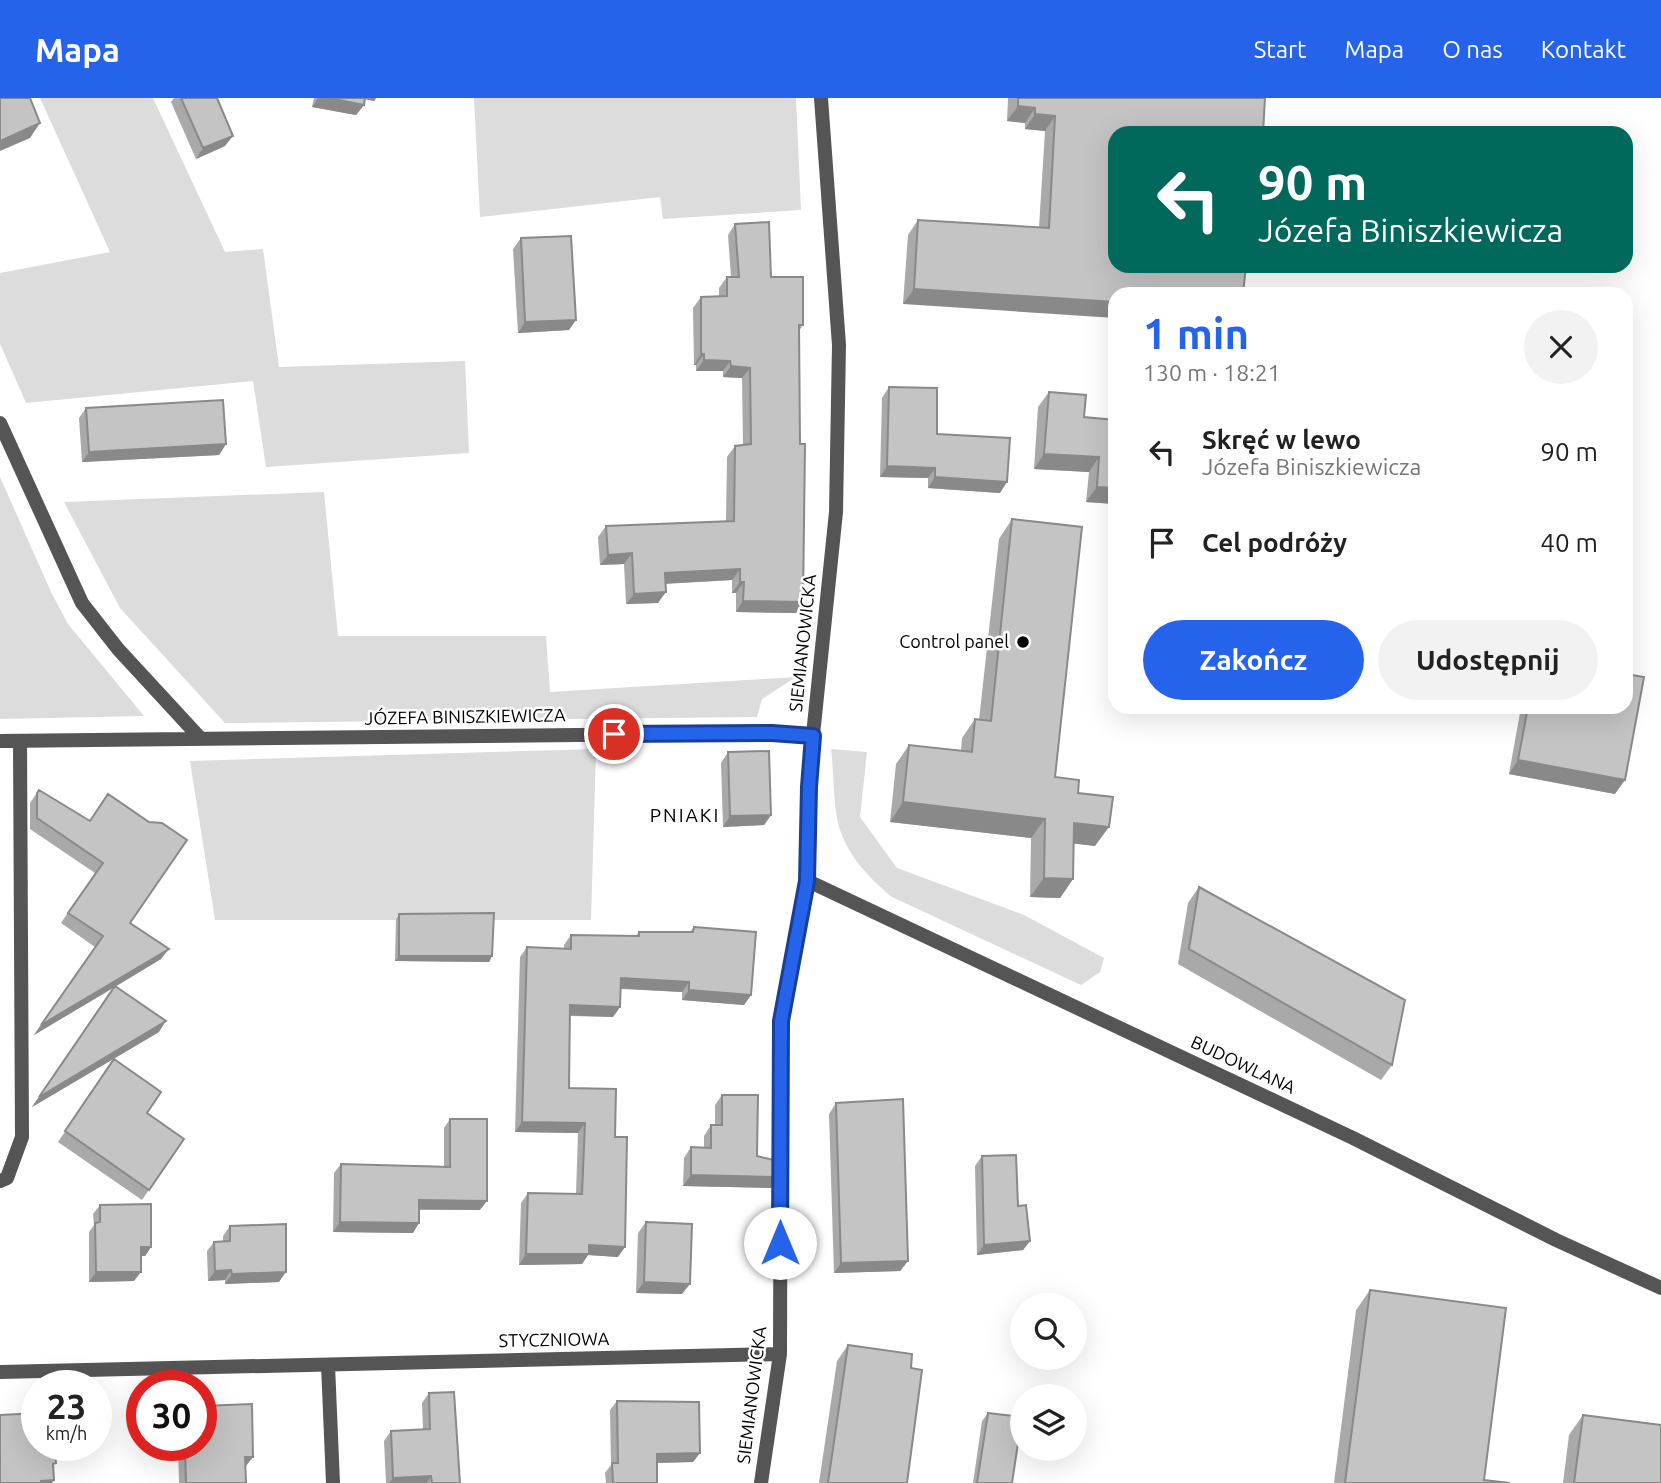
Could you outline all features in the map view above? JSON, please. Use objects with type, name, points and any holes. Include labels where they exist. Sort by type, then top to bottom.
[{"type":"street","name":"SIEMIANOWICKA","points":[[761,1483],[780,1354],[781,1021],[807,881],[813,736],[836,512],[839,345],[821,98]]},
{"type":"street","points":[[0,423],[82,603],[118,649],[201,739]]},
{"type":"street","name":"JÓZEFA BINISZKIEWICZA","points":[[0,741],[772,733],[813,736]]},
{"type":"street","points":[[0,1181],[7,1178],[22,1137],[20,741]]},
{"type":"street","name":"BUDOWLANA","points":[[807,881],[1340,1132],[1556,1240],[1661,1288]]},
{"type":"street","name":"STYCZNIOWA","points":[[0,1372],[780,1354]]},
{"type":"street","points":[[328,1366],[333,1483]]},
{"type":"shaded area","points":[[40,98],[153,98],[225,252],[263,249],[279,367],[465,361],[469,453],[266,467],[253,381],[26,403],[0,344],[0,273],[110,252]]},
{"type":"shaded area","points":[[474,98],[796,98],[801,210],[663,219],[660,197],[480,217]]},
{"type":"shaded area","points":[[0,477],[68,624],[144,716],[0,719]]},
{"type":"shaded area","points":[[324,492],[338,636],[546,636],[550,692],[796,677],[762,699],[757,717],[225,723],[120,608],[64,502]]},
{"type":"shaded area","points":[[596,749],[591,920],[215,920],[190,761]]},
{"type":"shaded area","points":[[831,749],[867,752],[860,817],[897,868],[1024,915],[1104,958],[1100,972],[1081,985],[892,897],[860,866],[843,838],[836,809]]},
{"type":"building","points":[[0,98],[30,98],[40,123],[0,141]]},
{"type":"building","points":[[181,98],[217,98],[233,136],[203,148]]},
{"type":"building","points":[[329,98],[365,98],[364,105]]},
{"type":"building","points":[[1018,98],[1265,98],[1263,126],[1108,126],[1108,273],[1245,273],[1244,287],[1108,287],[1108,302],[914,289],[918,220],[1049,228],[1055,116],[1035,114],[1035,108],[1018,106]]},
{"type":"building","points":[[769,222],[771,277],[803,277],[803,325],[799,325],[800,444],[805,444],[803,602],[743,601],[744,582],[740,582],[740,569],[665,573],[666,592],[634,594],[632,553],[608,555],[606,526],[734,521],[735,446],[751,444],[750,368],[731,366],[730,361],[704,360],[704,354],[701,354],[701,297],[727,296],[727,277],[739,277],[735,224]]},
{"type":"building","points":[[571,236],[576,320],[525,322],[521,238]]},
{"type":"building","points":[[889,387],[937,388],[937,434],[1010,438],[1007,482],[935,477],[935,468],[887,466]]},
{"type":"building","points":[[1049,392],[1086,395],[1084,417],[1108,419],[1108,488],[1097,487],[1099,457],[1044,454]]},
{"type":"building","points":[[223,400],[226,444],[89,452],[86,408]]},
{"type":"building","name":"Control panel","points":[[1012,519],[1082,527],[1055,777],[1079,780],[1078,793],[1113,797],[1109,827],[1074,823],[1073,879],[1044,878],[1045,819],[903,802],[909,745],[972,752],[975,719],[991,721]]},
{"type":"building","points":[[1633,675],[1644,677],[1625,780],[1518,760],[1527,714],[1633,714]]},
{"type":"building","points":[[769,751],[771,815],[730,816],[728,752]]},
{"type":"building","points":[[39,790],[90,821],[108,794],[149,822],[162,823],[187,840],[130,923],[169,949],[41,1025],[103,936],[68,913],[103,863],[37,818]]},
{"type":"building","points":[[1199,887],[1405,1000],[1392,1065],[1189,949]]},
{"type":"building","points":[[494,913],[492,956],[399,956],[399,914]]},
{"type":"building","points":[[694,927],[756,932],[751,995],[689,990],[689,982],[621,978],[620,1007],[570,1005],[569,1088],[616,1089],[615,1137],[627,1137],[625,1247],[589,1245],[589,1254],[526,1254],[528,1193],[582,1194],[585,1123],[522,1122],[527,947],[571,949],[571,935],[639,936],[639,932],[693,932]]},
{"type":"building","points":[[115,986],[166,1021],[39,1097]]},
{"type":"building","points":[[114,1059],[161,1092],[147,1113],[184,1139],[149,1190],[65,1131]]},
{"type":"building","points":[[722,1095],[758,1095],[757,1156],[778,1161],[778,1177],[691,1175],[691,1147],[711,1148],[711,1125],[722,1125]]},
{"type":"building","points":[[903,1099],[908,1261],[841,1263],[836,1103]]},
{"type":"building","points":[[450,1119],[487,1119],[487,1201],[419,1200],[419,1223],[340,1222],[341,1164],[450,1167]]},
{"type":"building","points":[[1016,1155],[1018,1206],[1026,1205],[1030,1241],[984,1245],[982,1156]]},
{"type":"building","points":[[151,1204],[151,1247],[141,1247],[141,1272],[96,1272],[95,1223],[100,1222],[100,1205]]},
{"type":"building","points":[[646,1222],[692,1224],[690,1284],[644,1282]]},
{"type":"building","points":[[286,1224],[286,1272],[232,1274],[231,1270],[215,1271],[214,1242],[230,1241],[230,1226]]},
{"type":"building","points":[[1370,1290],[1506,1308],[1484,1480],[1510,1483],[1345,1483]]},
{"type":"building","points":[[848,1345],[912,1354],[911,1368],[922,1370],[907,1483],[828,1483]]},
{"type":"building","points":[[454,1392],[460,1483],[432,1483],[431,1476],[393,1478],[391,1431],[430,1429],[429,1393]]},
{"type":"building","points":[[617,1401],[699,1402],[700,1453],[657,1454],[657,1483],[613,1483],[612,1463],[618,1463]]},
{"type":"building","points":[[252,1404],[253,1457],[245,1457],[246,1483],[186,1483],[185,1461],[217,1461],[217,1405]]},
{"type":"building","points":[[988,1413],[1010,1416],[1010,1461],[1015,1461],[1012,1483],[977,1483]]},
{"type":"building","points":[[21,1414],[21,1461],[56,1461],[53,1464],[54,1480],[41,1483],[0,1483],[0,1415]]},
{"type":"building","points":[[1583,1415],[1661,1425],[1661,1483],[1574,1483]]},
{"type":"place","name":"Control panel","points":[[1023,642]]},
{"type":"district","name":"PNIAKI","points":[[685,815]]},
{"type":"route","points":[[614,734],[772,733],[813,736],[807,881],[781,1021],[780,1243]]}]
